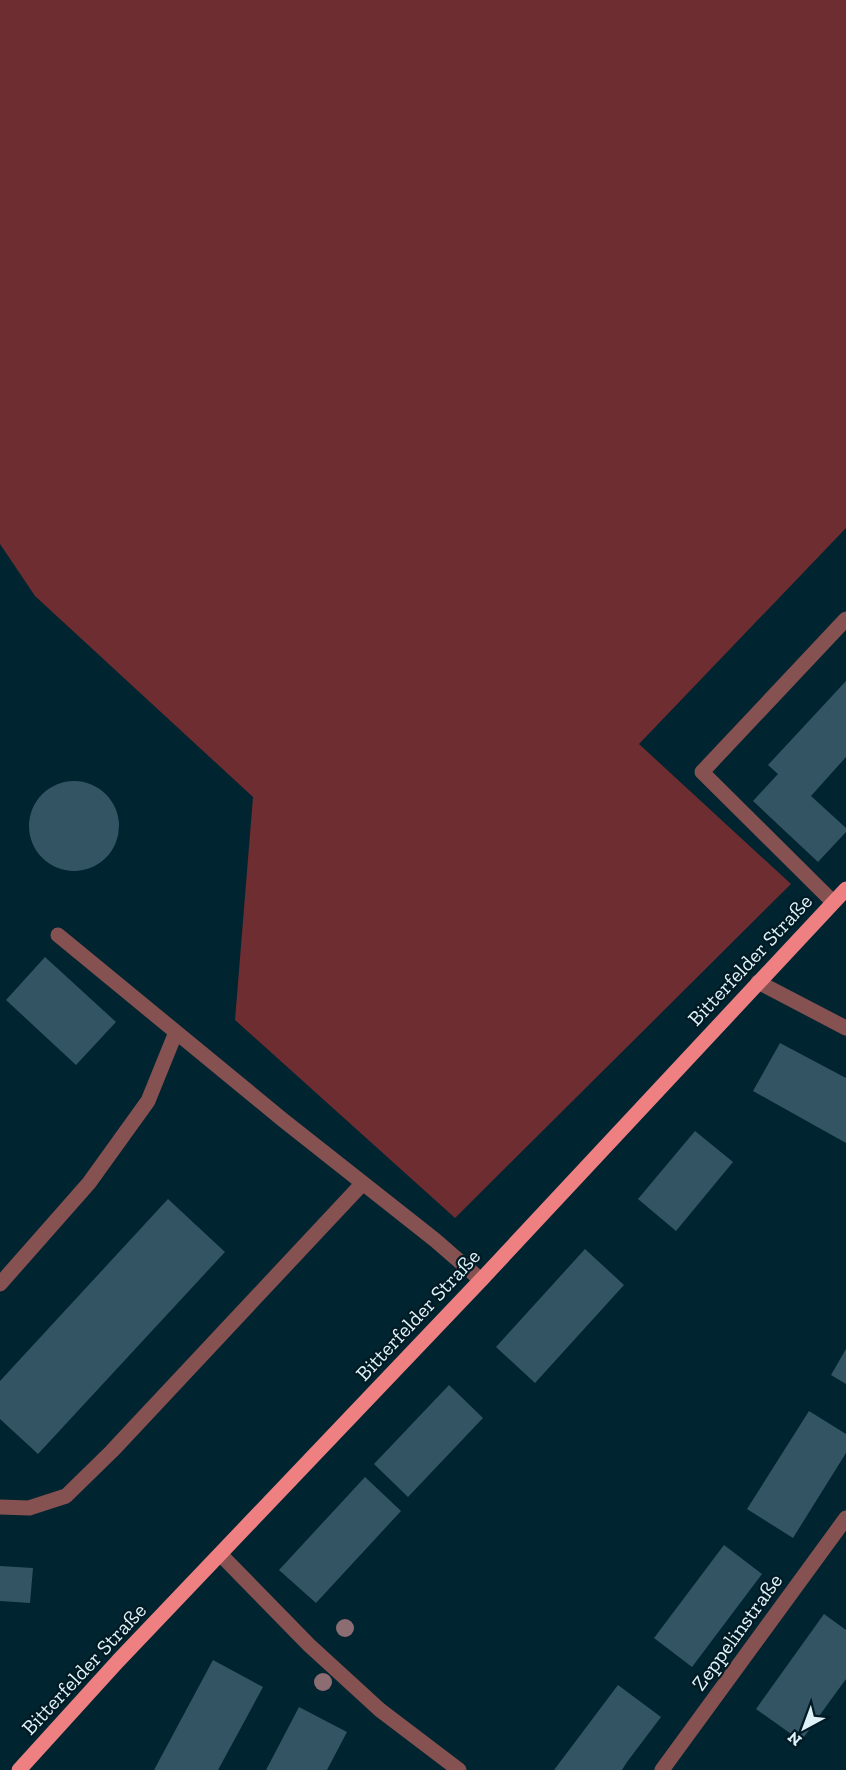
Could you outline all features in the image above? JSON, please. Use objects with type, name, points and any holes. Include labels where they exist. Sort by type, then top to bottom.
[{"type":"main road","name":"Bitterfelder Straße","points":[[19,1770],[846,889]]},
{"type":"street","points":[[833,902],[702,772],[846,619]]},
{"type":"street","points":[[58,935],[435,1240],[481,1280]]},
{"type":"street","points":[[758,982],[846,1028]]},
{"type":"street","points":[[0,1284],[89,1183],[141,1110],[176,1032]]},
{"type":"street","points":[[0,1507],[29,1508],[66,1496],[112,1451],[363,1183]]},
{"type":"street","name":"Zeppelinstraße","points":[[662,1770],[846,1518]]},
{"type":"street","points":[[220,1554],[309,1645],[380,1710],[459,1770]]},
{"type":"shaded area","points":[[0,0],[846,0],[846,528],[639,744],[791,884],[455,1218],[235,1020],[253,797],[35,596],[0,544]]},
{"type":"building","points":[[846,681],[846,757],[811,796],[846,828],[846,832],[818,862],[753,801],[778,774],[768,765]]},
{"type":"building","points":[[74,781],[91,784],[106,794],[116,809],[119,826],[116,843],[106,858],[91,868],[74,871],[57,868],[42,858],[32,843],[29,826],[32,809],[42,794],[57,784]]},
{"type":"building","points":[[45,957],[116,1022],[76,1065],[6,1000]]},
{"type":"building","points":[[780,1043],[846,1078],[846,1143],[753,1091]]},
{"type":"building","points":[[695,1131],[733,1162],[676,1231],[638,1199]]},
{"type":"building","points":[[168,1199],[225,1252],[38,1454],[0,1419],[0,1381]]},
{"type":"building","points":[[585,1249],[624,1285],[535,1383],[496,1347]]},
{"type":"building","points":[[846,1349],[846,1384],[831,1375]]},
{"type":"building","points":[[449,1385],[483,1418],[408,1497],[374,1464]]},
{"type":"building","points":[[809,1411],[846,1434],[846,1453],[793,1538],[747,1509]]},
{"type":"building","points":[[365,1477],[401,1511],[316,1603],[279,1570]]},
{"type":"building","points":[[724,1545],[762,1574],[692,1667],[654,1638]]},
{"type":"building","points":[[0,1566],[33,1568],[30,1603],[0,1601]]},
{"type":"building","points":[[824,1614],[846,1630],[846,1679],[801,1741],[756,1709]]},
{"type":"building","points":[[213,1660],[263,1687],[218,1770],[154,1770]]},
{"type":"building","points":[[618,1685],[661,1717],[622,1770],[554,1770]]},
{"type":"building","points":[[299,1707],[347,1732],[327,1770],[266,1770]]}]
